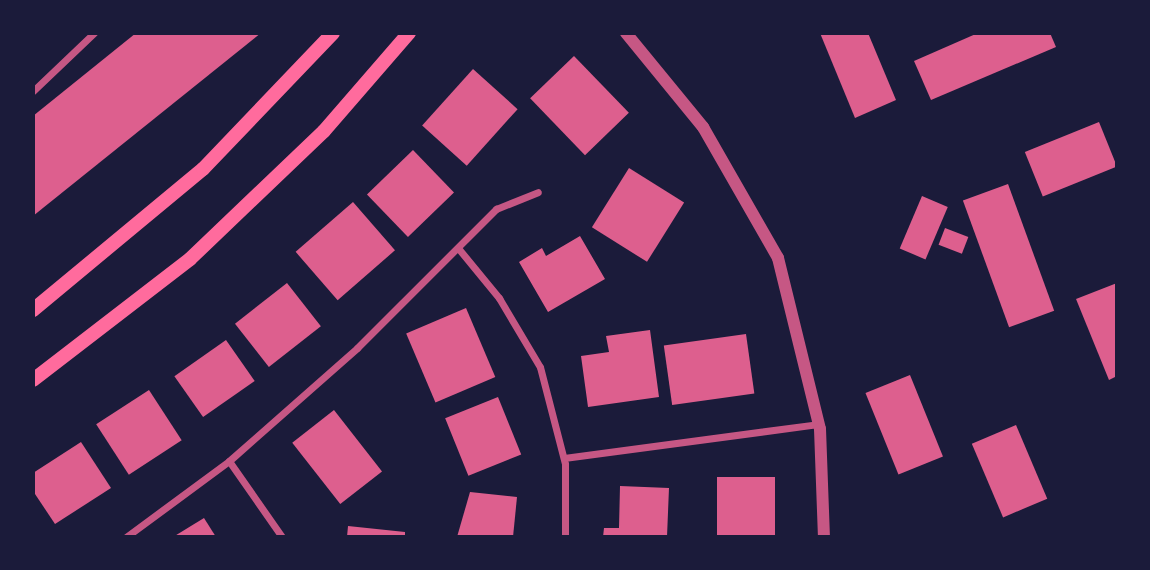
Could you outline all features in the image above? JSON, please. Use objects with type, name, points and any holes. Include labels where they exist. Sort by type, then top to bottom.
[{"type":"main road","points":[[33,310],[203,169],[333,33]]},
{"type":"main road","points":[[33,380],[190,259],[324,131],[409,33]]},
{"type":"street","points":[[33,91],[94,33]]},
{"type":"street","points":[[626,33],[703,127],[762,222],[796,311],[820,424],[824,537]]},
{"type":"street","points":[[126,537],[229,461],[458,248],[496,209],[538,192]]},
{"type":"street","points":[[458,248],[499,298],[540,367],[564,458],[565,537]]},
{"type":"street","points":[[564,458],[820,424]]},
{"type":"street","points":[[229,461],[282,537]]},
{"type":"building","points":[[136,33],[261,33],[33,216],[33,116]]},
{"type":"building","points":[[820,33],[868,33],[896,100],[855,118]]},
{"type":"building","points":[[978,33],[1050,33],[1056,47],[931,100],[914,61]]},
{"type":"building","points":[[574,56],[629,113],[585,155],[530,98]]},
{"type":"building","points":[[473,69],[518,109],[467,166],[422,125]]},
{"type":"building","points":[[1099,122],[1117,167],[1043,196],[1025,152]]},
{"type":"building","points":[[413,150],[454,192],[408,237],[367,194]]},
{"type":"building","points":[[629,168],[684,202],[647,262],[592,227]]},
{"type":"building","points":[[1008,184],[1054,311],[1009,327],[963,200]]},
{"type":"building","points":[[922,196],[948,207],[926,259],[900,248]]},
{"type":"building","points":[[353,202],[395,250],[338,300],[296,252]]},
{"type":"building","points":[[945,228],[968,237],[962,254],[939,245]]},
{"type":"building","points":[[580,236],[605,279],[548,312],[519,262],[542,248],[546,256]]},
{"type":"building","points":[[287,283],[321,326],[269,367],[235,324]]},
{"type":"building","points":[[1117,283],[1117,376],[1109,380],[1076,299]]},
{"type":"building","points":[[466,308],[495,377],[435,402],[406,333]]},
{"type":"building","points":[[650,330],[659,397],[588,407],[581,356],[609,352],[606,336]]},
{"type":"building","points":[[746,334],[754,393],[672,405],[664,346]]},
{"type":"building","points":[[226,340],[255,381],[203,417],[174,376]]},
{"type":"building","points":[[910,375],[943,457],[898,475],[865,393]]},
{"type":"building","points":[[149,390],[182,440],[129,475],[96,424]]},
{"type":"building","points":[[498,397],[521,454],[468,476],[445,418]]},
{"type":"building","points":[[334,410],[382,471],[340,504],[292,443]]},
{"type":"building","points":[[1016,425],[1047,499],[1003,517],[972,444]]},
{"type":"building","points":[[81,442],[111,488],[55,524],[33,491],[33,473]]},
{"type":"building","points":[[717,477],[775,477],[775,537],[717,537]]},
{"type":"building","points":[[620,486],[669,488],[667,537],[603,537],[604,528],[619,528]]},
{"type":"building","points":[[470,492],[517,497],[513,537],[457,537]]},
{"type":"building","points":[[204,518],[216,537],[173,537]]},
{"type":"building","points":[[348,526],[405,532],[405,537],[347,537]]}]
